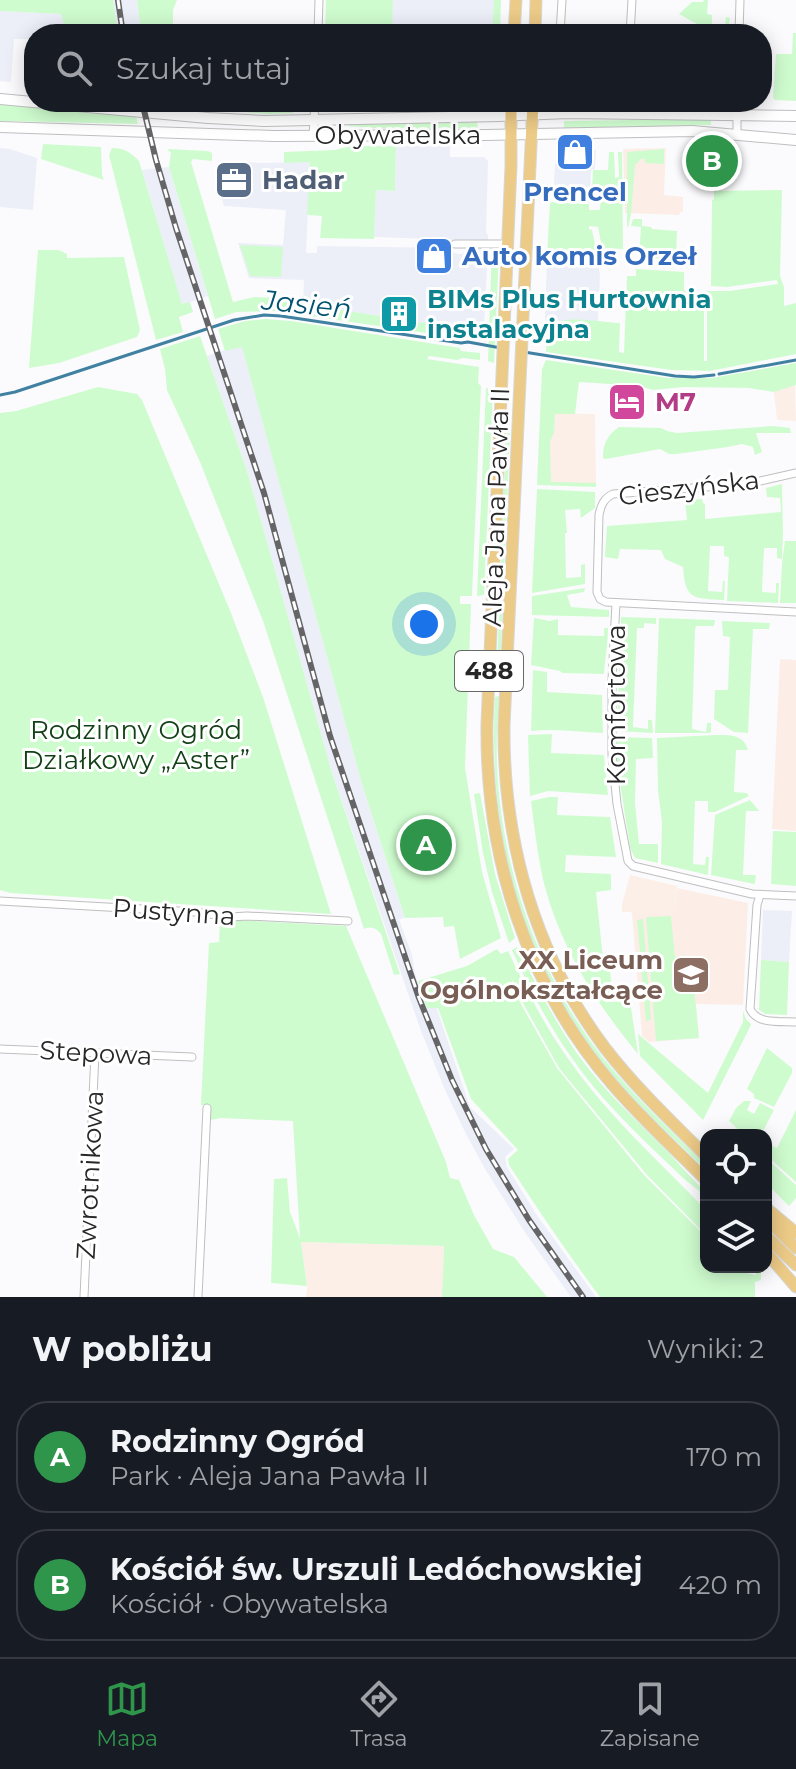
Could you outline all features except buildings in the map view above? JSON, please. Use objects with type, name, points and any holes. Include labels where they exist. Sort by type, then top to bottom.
[{"type":"main road","points":[[515,24],[516,0]]},
{"type":"main road","points":[[535,24],[536,0]]},
{"type":"main road","name":"Obywatelska","points":[[0,99],[24,101]]},
{"type":"main road","name":"Obywatelska","points":[[145,112],[223,119],[314,120],[511,115],[520,112]]},
{"type":"main road","name":"Aleja Jana Pawła II","points":[[532,112],[504,749],[508,806],[532,912],[565,985],[605,1048],[700,1150]]},
{"type":"main road","name":"Obywatelska","points":[[580,112],[796,116]]},
{"type":"main road","name":"Aleja Jana Pawła II","points":[[511,115],[486,745],[491,816],[505,884],[517,921],[564,1019],[628,1102],[700,1174]]},
{"type":"main road","name":"Obywatelska","points":[[0,127],[313,136],[692,131],[796,143]]},
{"type":"main road","points":[[500,423],[517,423]]},
{"type":"main road","points":[[772,1213],[796,1233]]},
{"type":"main road","points":[[772,1224],[796,1248]]},
{"type":"main road","points":[[772,1242],[796,1265]]},
{"type":"main road","points":[[772,1259],[796,1287]]},
{"type":"street","points":[[318,24],[319,0]]},
{"type":"street","points":[[561,24],[562,0]]},
{"type":"street","points":[[631,24],[632,0]]},
{"type":"street","points":[[739,24],[740,0]]},
{"type":"street","points":[[313,136],[314,112]]},
{"type":"street","points":[[737,115],[737,134]]},
{"type":"street","points":[[455,244],[508,244]]},
{"type":"street","name":"Cieszyńska","points":[[616,603],[602,601],[597,592],[599,515],[602,504],[609,496],[747,484],[796,473]]},
{"type":"street","points":[[616,603],[796,612]]},
{"type":"street","name":"Komfortowa","points":[[616,603],[612,754],[628,861],[633,866],[760,895]]},
{"type":"street","points":[[796,896],[760,895],[750,1009],[752,1015],[760,1019],[796,1022]]},
{"type":"street","name":"Pustynna","points":[[0,901],[195,912],[231,917],[348,921]]},
{"type":"street","name":"Stepowa","points":[[0,1049],[192,1057]]},
{"type":"street","name":"Zwrotnikowa","points":[[84,1297],[95,1053]]},
{"type":"street","points":[[198,1297],[207,1108]]},
{"type":"shaded area","points":[[61,0],[137,0],[140,24],[88,24],[62,14],[64,24],[24,24],[24,39],[14,39],[11,82],[0,81],[0,11],[61,14]]},
{"type":"shaded area","points":[[393,0],[494,0],[493,24],[391,24]]},
{"type":"shaded area","points":[[396,146],[450,146],[450,157],[484,157],[488,161],[488,241],[374,237],[376,190],[395,191]]},
{"type":"shaded area","points":[[0,148],[37,158],[33,210],[0,207]]},
{"type":"shaded area","points":[[666,148],[664,195],[683,197],[683,212],[679,215],[625,213],[623,149]]},
{"type":"shaded area","points":[[563,150],[596,150],[595,169],[591,170],[590,203],[553,201],[555,164],[560,162]]},
{"type":"shaded area","points":[[222,161],[310,162],[306,253],[317,253],[317,246],[450,248],[457,254],[462,254],[468,247],[488,247],[484,325],[481,329],[468,330],[303,304],[304,280],[249,278],[238,243],[283,245],[286,210],[224,206]]},
{"type":"shaded area","points":[[169,167],[208,296],[182,305],[142,170]]},
{"type":"shaded area","points":[[560,253],[597,254],[600,276],[598,322],[566,320],[547,326],[547,256],[559,257]]},
{"type":"shaded area","points":[[242,346],[362,784],[405,918],[399,919],[427,1008],[436,1006],[470,1107],[514,1149],[505,1157],[507,1167],[536,1214],[596,1297],[571,1297],[526,1234],[466,1134],[421,1031],[332,773],[247,471],[207,356]]},
{"type":"shaded area","points":[[795,384],[796,421],[777,420],[774,392]]},
{"type":"shaded area","points":[[555,413],[595,414],[596,483],[551,483],[550,442],[554,433]]},
{"type":"shaded area","points":[[780,659],[796,660],[796,831],[772,829]]},
{"type":"shaded area","points":[[630,875],[677,886],[674,914],[622,912]]},
{"type":"shaded area","name":"XX Liceum Ogólnokształcące","points":[[677,888],[748,903],[743,1005],[696,1004],[699,1038],[649,1042],[642,1036],[632,914],[674,914]]},
{"type":"shaded area","points":[[763,910],[792,911],[789,962],[761,960]]},
{"type":"shaded area","points":[[301,1242],[444,1246],[442,1297],[306,1297]]},
{"type":"green space","points":[[0,0],[113,0],[117,24],[64,24],[61,14],[0,11]]},
{"type":"green space","points":[[137,0],[177,0],[173,24],[140,24]]},
{"type":"green space","points":[[326,0],[393,0],[392,24],[325,24]]},
{"type":"green space","points":[[494,0],[501,0],[500,24],[493,24]]},
{"type":"green space","points":[[708,0],[707,14],[712,15],[712,24],[697,24],[679,14],[692,2]]},
{"type":"green space","points":[[793,33],[796,33],[796,101],[775,100],[776,54],[792,54]]},
{"type":"green space","points":[[0,104],[24,106],[24,112],[136,116],[138,124],[0,121]]},
{"type":"green space","points":[[244,112],[294,112],[292,113]]},
{"type":"green space","points":[[711,119],[711,125],[564,128],[564,121]]},
{"type":"green space","points":[[477,122],[478,129],[348,126],[348,124]]},
{"type":"green space","points":[[43,144],[101,147],[104,180],[41,159]]},
{"type":"green space","points":[[351,146],[396,146],[395,191],[376,190],[374,239],[320,238],[322,216],[307,215],[310,162],[284,163],[284,152],[335,150]]},
{"type":"green space","points":[[112,148],[127,151],[139,161],[182,304],[190,302],[193,312],[179,317],[183,332],[156,340],[109,155]]},
{"type":"green space","points":[[167,149],[212,153],[212,161],[193,159],[191,162],[233,302],[254,297],[304,299],[304,304],[468,330],[454,337],[275,311],[236,312],[215,319],[169,167],[171,153]]},
{"type":"green space","points":[[664,149],[664,164],[645,163],[645,159],[641,159],[635,165],[631,215],[627,227],[627,152]]},
{"type":"green space","points":[[609,152],[614,152],[615,178],[619,177],[618,152],[622,152],[623,249],[602,248],[598,227],[589,226],[597,254],[561,253],[560,257],[547,256],[550,202],[589,204],[589,210],[600,210],[601,189],[592,188],[593,170],[608,170]]},
{"type":"green space","points":[[782,190],[780,276],[784,287],[784,306],[796,303],[796,354],[710,371],[671,370],[546,352],[547,326],[563,320],[582,320],[620,323],[619,352],[624,353],[627,276],[636,276],[636,269],[684,272],[684,290],[688,294],[704,294],[704,361],[707,361],[707,291],[778,284],[777,280],[727,287],[711,286],[714,191]]},
{"type":"green space","points":[[633,219],[642,219],[642,226],[652,229],[677,231],[676,260],[639,257],[641,227],[631,226]]},
{"type":"green space","points":[[240,245],[283,247],[281,277],[250,276]]},
{"type":"green space","points":[[492,248],[498,249],[499,254],[494,363],[488,361]]},
{"type":"green space","points":[[38,250],[59,250],[67,254],[67,258],[124,257],[140,330],[137,337],[59,363],[29,368]]},
{"type":"green space","points":[[266,319],[480,353],[480,360],[429,356],[427,359],[479,367],[478,383],[481,386],[472,596],[460,596],[460,604],[471,604],[465,768],[482,872],[501,938],[460,959],[454,926],[444,927],[443,917],[405,918],[362,784],[242,347],[225,351],[218,329]]},
{"type":"green space","points":[[200,336],[247,471],[332,773],[400,974],[394,975],[381,934],[374,928],[364,929],[263,621],[200,462],[167,390],[160,349]]},
{"type":"green space","points":[[546,360],[668,378],[712,378],[796,363],[796,385],[774,392],[749,388],[653,390],[639,386],[579,382],[575,414],[555,414],[550,442],[551,482],[596,483],[596,487],[537,485],[542,369]]},
{"type":"green space","name":"Rodzinny Ogród Działkowy „Aster”","points":[[98,387],[137,394],[142,400],[263,697],[331,914],[0,890],[0,413]]},
{"type":"green space","points":[[486,388],[493,389],[484,595],[477,596]]},
{"type":"green space","points":[[774,426],[790,428],[791,433],[756,433],[762,452],[755,455],[753,447],[742,444],[676,454],[660,449],[603,458],[607,440],[619,427],[661,428],[677,433]]},
{"type":"green space","points":[[508,431],[499,690],[496,690],[506,433]]},
{"type":"green space","points":[[782,484],[782,559],[777,558],[777,548],[764,548],[762,592],[776,593],[776,583],[779,583],[778,603],[727,601],[729,557],[724,556],[724,546],[710,546],[708,591],[722,592],[725,581],[724,600],[693,596],[686,586],[683,567],[665,559],[661,550],[620,549],[618,559],[605,557],[607,526],[687,520],[685,500],[702,499],[705,519],[781,512],[780,498],[767,497],[766,488]]},
{"type":"green space","points":[[537,489],[595,492],[595,508],[581,518],[580,509],[565,510],[566,578],[581,577],[581,565],[585,564],[585,584],[532,593]]},
{"type":"green space","points":[[785,541],[796,541],[796,603],[780,603]]},
{"type":"green space","points":[[585,588],[584,592],[567,595],[571,607],[609,610],[609,617],[532,615],[532,596]]},
{"type":"green space","points":[[621,617],[656,618],[656,624],[644,623],[644,628],[637,628],[633,727],[648,729],[648,720],[652,720],[653,733],[617,731]]},
{"type":"green space","points":[[534,618],[558,619],[558,635],[604,636],[604,628],[608,628],[604,674],[562,673],[531,665]]},
{"type":"green space","points":[[659,618],[715,620],[714,626],[696,626],[695,630],[692,729],[706,732],[707,723],[711,723],[709,733],[655,733]]},
{"type":"green space","points":[[722,621],[770,623],[769,629],[753,629],[748,733],[734,732],[714,719],[715,690],[728,690],[730,637],[723,636]]},
{"type":"green space","points":[[533,670],[547,672],[547,692],[602,695],[603,733],[531,731]]},
{"type":"green space","points":[[499,696],[497,764],[506,843],[515,882],[543,957],[560,993],[604,1059],[700,1159],[700,1164],[601,1061],[572,1020],[529,934],[503,843],[494,747],[495,697]]},
{"type":"green space","points":[[552,734],[551,753],[604,755],[608,795],[548,791],[530,796],[528,735]]},
{"type":"green space","points":[[726,735],[743,741],[748,750],[736,750],[734,792],[749,796],[715,812],[708,812],[708,801],[695,801],[693,864],[705,865],[706,857],[709,857],[708,875],[661,864],[657,738]]},
{"type":"green space","points":[[617,737],[652,738],[653,758],[636,759],[635,803],[639,844],[658,844],[658,863],[635,858],[630,848],[616,756]]},
{"type":"green space","points":[[480,793],[495,874],[515,938],[509,943],[483,853],[474,794]]},
{"type":"green space","points":[[558,797],[557,815],[610,817],[616,857],[566,855],[565,872],[611,874],[611,890],[596,892],[603,959],[609,959],[613,1002],[630,1001],[638,1054],[593,992],[557,924],[540,866],[531,801]]},
{"type":"green space","points":[[750,800],[759,811],[746,811],[743,875],[756,875],[755,883],[711,875],[715,815]]},
{"type":"green space","points":[[773,831],[796,832],[796,886],[771,884]]},
{"type":"green space","points":[[671,916],[675,957],[691,956],[699,1038],[656,1041],[646,917]]},
{"type":"green space","points":[[220,919],[346,926],[446,1162],[450,1178],[459,1180],[493,1249],[514,1257],[547,1297],[442,1297],[444,1246],[301,1242],[307,1286],[271,1283],[274,1179],[287,1178],[290,1212],[300,1238],[293,1121],[210,1120],[211,1107],[201,1105],[209,943],[219,942]]},
{"type":"green space","points":[[643,919],[651,1020],[646,1021],[637,920]]},
{"type":"green space","points":[[497,949],[501,954],[508,951],[545,1023],[587,1084],[619,1122],[700,1204],[700,1229],[647,1175],[559,1068],[510,975],[522,1006],[557,1068],[644,1175],[700,1231],[700,1273],[761,1273],[761,1280],[755,1282],[755,1297],[600,1297],[509,1165],[508,1159],[518,1150],[471,1099],[438,1008],[427,1008],[418,981],[467,966]]},
{"type":"green space","points":[[519,949],[538,988],[586,1066],[700,1187],[700,1192],[624,1120],[577,1065],[552,1028],[512,950]]},
{"type":"green space","points":[[761,960],[789,962],[787,1015],[765,1014],[759,1010]]},
{"type":"green space","points":[[743,1011],[750,1027],[703,1120],[640,1056],[638,1034],[708,1093],[743,1022]]},
{"type":"green space","points":[[767,1048],[792,1068],[774,1107],[754,1098],[754,1094],[747,1089]]},
{"type":"green space","points":[[744,1101],[751,1101],[747,1110],[754,1114],[760,1103],[774,1110],[764,1129],[738,1129],[729,1121]]},
{"type":"green space","points":[[796,1110],[796,1182],[772,1160],[772,1146],[777,1148]]},
{"type":"green space","points":[[772,1163],[796,1185],[796,1198],[789,1206],[772,1189]]},
{"type":"waterway","name":"Jasień","points":[[0,395],[234,320],[264,315],[501,348]]},
{"type":"waterway","name":"Jasień","points":[[524,352],[675,376],[714,375]]},
{"type":"waterway","name":"Jasień","points":[[719,374],[796,360]]},
{"type":"railway","points":[[118,0],[122,24]]},
{"type":"railway","points":[[144,112],[176,228],[264,493],[330,736],[419,998],[452,1080],[486,1149],[529,1220],[583,1297]]},
{"type":"place","name":"Prencel","points":[[575,152]]},
{"type":"place","name":"Kościół św. Urszuli Ledóchowskiej","points":[[712,161]]},
{"type":"place","name":"Hadar","points":[[234,180]]},
{"type":"place","name":"Auto komis Orzeł","points":[[434,256]]},
{"type":"place","name":"BIMs Plus Hurtownia instalacyjna","points":[[399,314]]},
{"type":"place","name":"M7","points":[[627,402]]},
{"type":"place","name":"Rodzinny Ogród","points":[[426,845]]},
{"type":"place","name":"XX Liceum Ogólnokształcące","points":[[691,975]]}]
